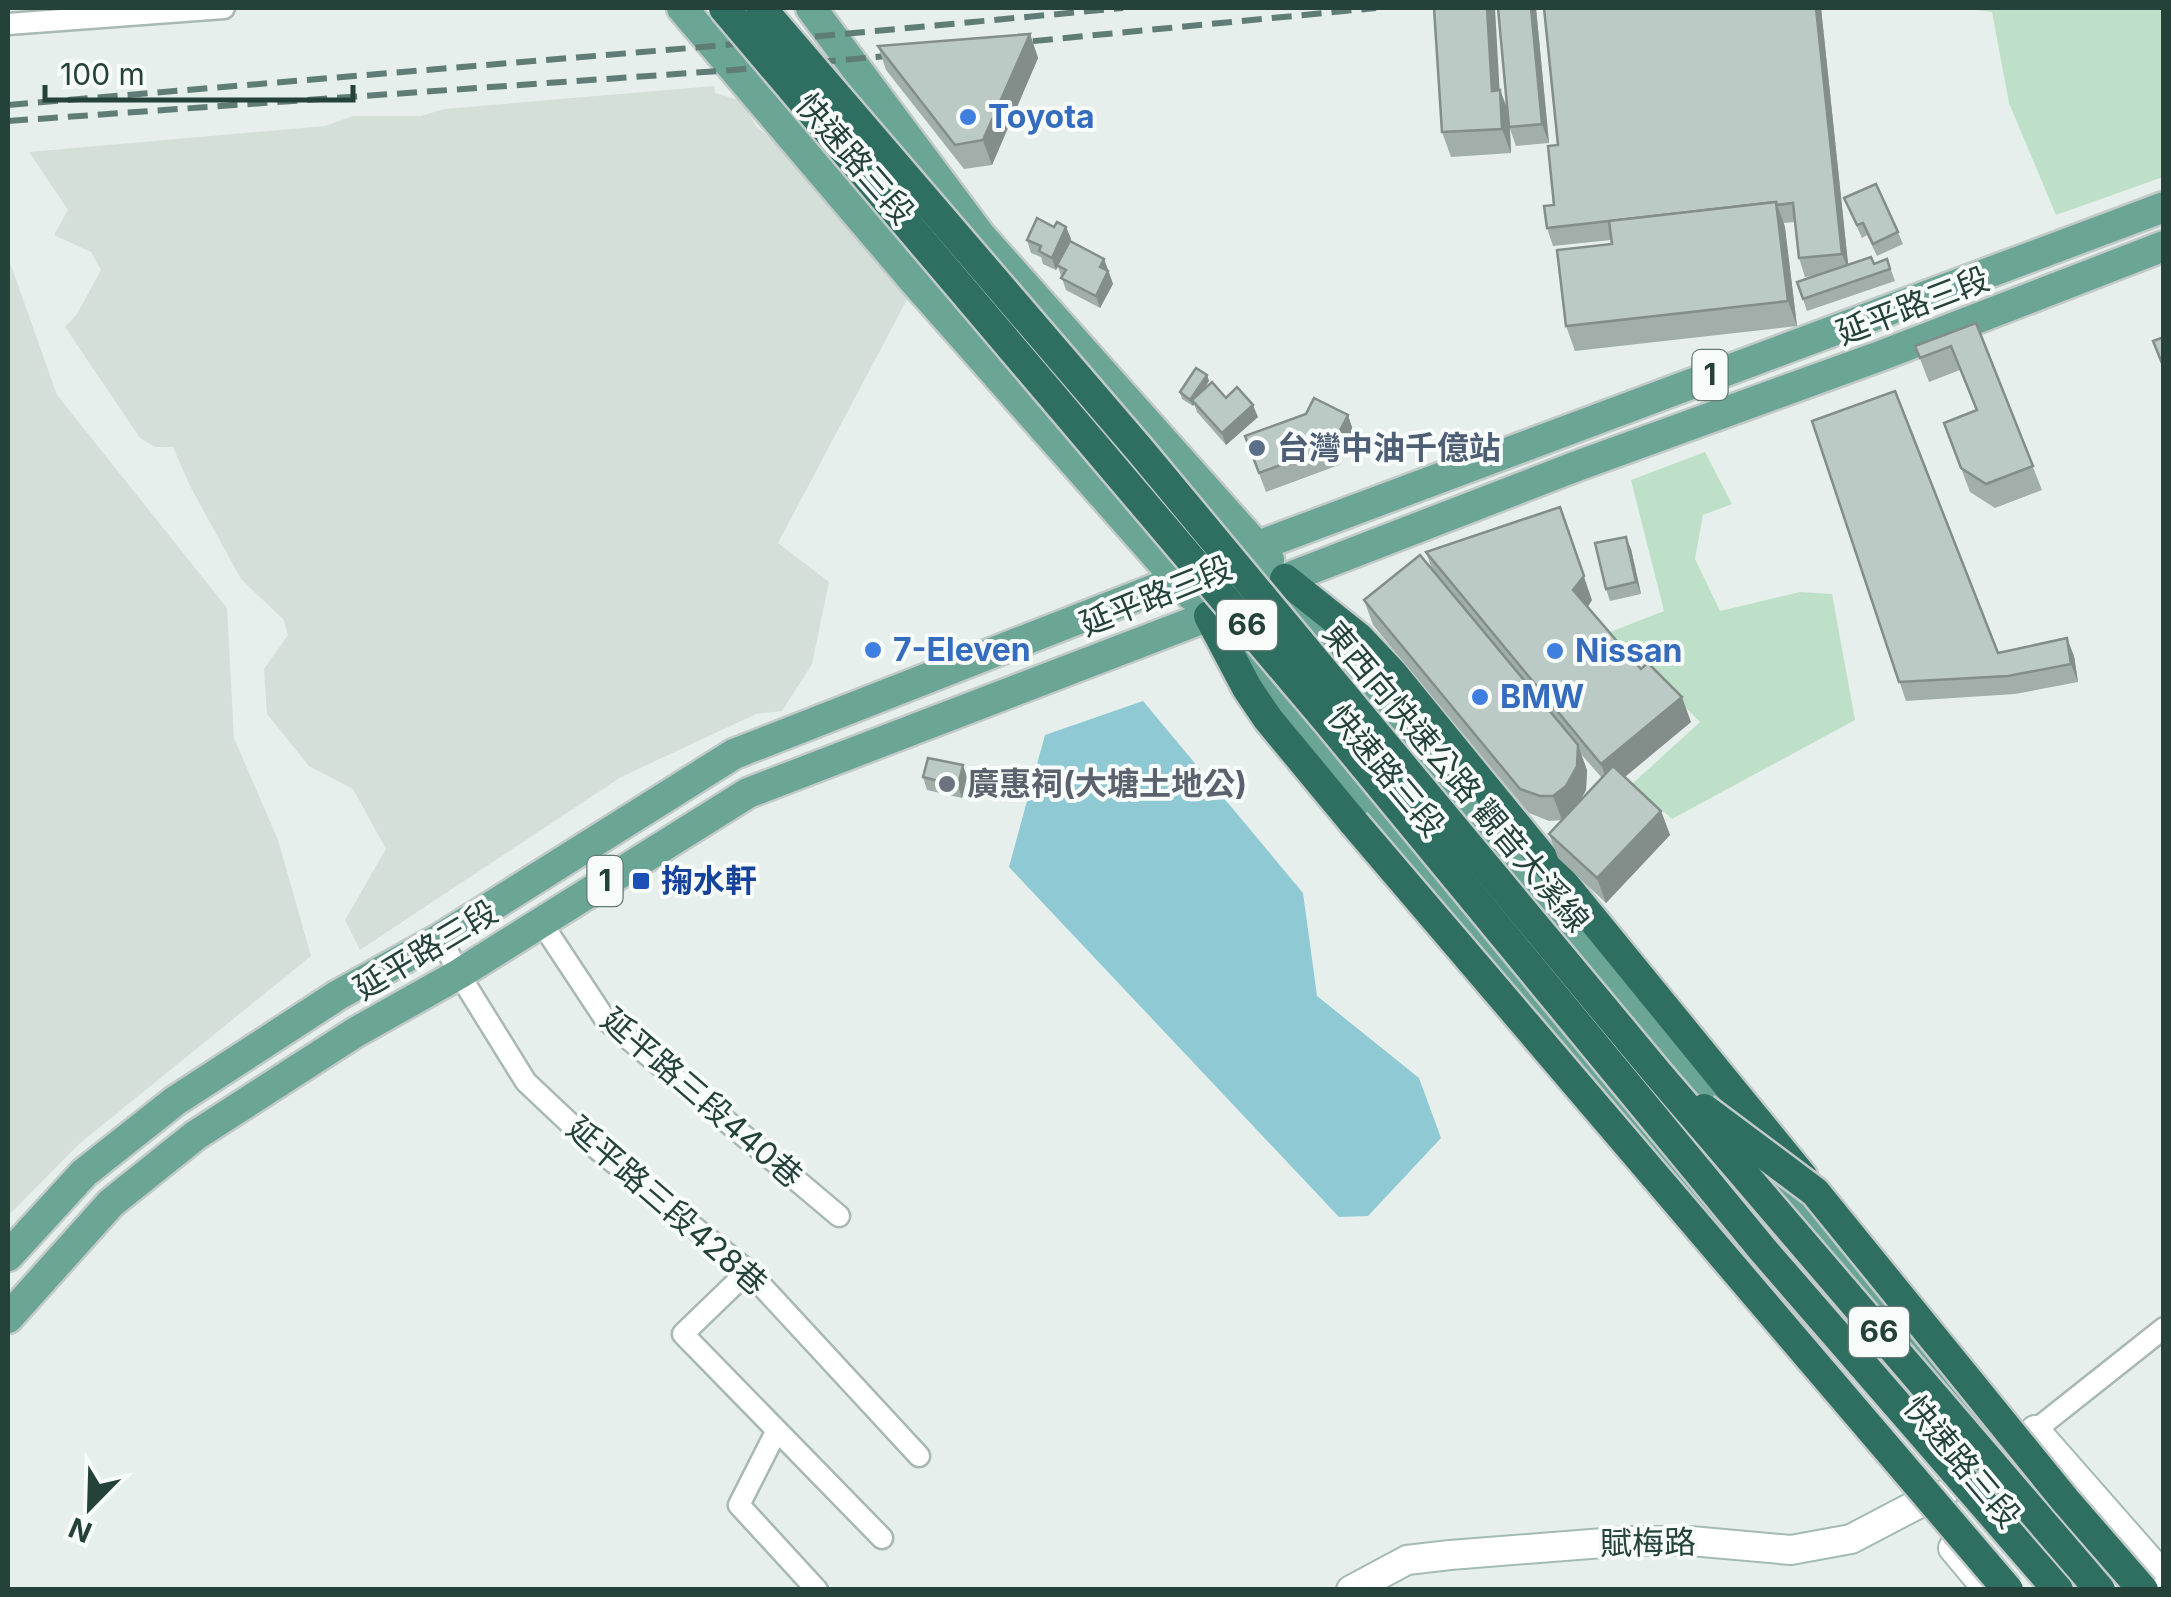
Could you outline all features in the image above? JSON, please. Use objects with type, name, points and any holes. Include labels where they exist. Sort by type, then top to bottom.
[{"type":"highway","name":"東西向快速公路 觀音大溪線","points":[[724,8],[1314,704],[1762,1250],[2058,1590]]},
{"type":"highway","name":"東西向快速公路 觀音大溪線","points":[[761,8],[1138,448],[1658,1074],[2100,1590]]},
{"type":"highway","points":[[1285,579],[1359,638],[1446,738],[2065,1500],[2144,1590]]},
{"type":"highway","points":[[1209,616],[1247,688],[1268,718],[2011,1590]]},
{"type":"highway","points":[[1658,1074],[1814,1192]]},
{"type":"highway","points":[[1762,1250],[2011,1590]]},
{"type":"main road","name":"快速路三段","points":[[682,8],[1209,616],[1930,1500],[2025,1590]]},
{"type":"main road","name":"快速路三段","points":[[811,8],[980,234],[1258,546],[2006,1453],[2124,1590]]},
{"type":"main road","name":"延平路三段","points":[[8,1256],[84,1174],[175,1101],[338,995],[441,938],[734,754],[1258,546],[2164,207]]},
{"type":"main road","name":"延平路三段","points":[[8,1318],[111,1204],[196,1135],[356,1032],[459,974],[748,793],[1209,616],[1285,579],[2164,246]]},
{"type":"main road","points":[[1866,317],[1880,356]]},
{"type":"main road","points":[[1566,430],[1578,466]]},
{"type":"street","points":[[8,24],[224,8]]},
{"type":"street","points":[[1038,423],[1108,378]]},
{"type":"street","name":"延平路三段440巷","points":[[541,922],[605,1020],[839,1216]]},
{"type":"street","name":"延平路三段428巷","points":[[441,938],[526,1082],[596,1148],[748,1271],[918,1456]]},
{"type":"street","points":[[748,1271],[683,1334],[882,1538]]},
{"type":"street","points":[[2006,1453],[2164,1328]]},
{"type":"street","points":[[2035,1430],[2164,1577]]},
{"type":"street","points":[[776,1432],[739,1505],[816,1590]]},
{"type":"street","name":"賦梅路","points":[[1351,1590],[1408,1560],[1450,1554],[1644,1541],[1791,1550],[1852,1538],[1930,1500]]},
{"type":"street","name":"快速路三段","points":[[1930,1500],[1988,1590]]},
{"type":"shaded area","points":[[714,86],[715,93],[742,101],[756,126],[785,151],[911,292],[778,543],[829,582],[812,664],[782,711],[756,714],[621,777],[360,950],[345,920],[386,849],[353,789],[309,766],[267,714],[264,669],[288,635],[284,620],[241,579],[173,447],[155,447],[140,438],[65,327],[77,314],[101,270],[91,252],[54,235],[68,210],[29,152],[325,126],[353,116],[421,116],[444,109]]},
{"type":"shaded area","points":[[8,257],[57,395],[227,608],[234,738],[278,840],[311,956],[79,1144],[8,1216]]},
{"type":"green space","points":[[1961,8],[2163,8],[2163,177],[2056,215],[2009,103],[1992,12]]},
{"type":"green space","points":[[1705,452],[1732,504],[1703,515],[1695,559],[1720,611],[1800,592],[1832,594],[1855,720],[1672,819],[1632,784],[1700,722],[1610,632],[1664,611],[1631,480]]},
{"type":"water","points":[[1143,701],[1303,893],[1317,996],[1419,1078],[1441,1138],[1368,1216],[1339,1217],[1009,867],[1045,735]]},
{"type":"building","points":[[1434,8],[1487,8],[1492,91],[1500,90],[1502,129],[1442,132]]},
{"type":"building","points":[[1498,8],[1531,8],[1542,124],[1509,127]]},
{"type":"building","points":[[1544,8],[1816,8],[1842,254],[1799,258],[1793,203],[1547,228],[1544,206],[1554,205],[1548,146],[1558,145]]},
{"type":"building","name":"Toyota","points":[[1030,34],[983,140],[955,145],[878,46]]},
{"type":"building","points":[[1876,184],[1898,232],[1873,244],[1863,223],[1857,225],[1844,198]]},
{"type":"building","points":[[1776,202],[1788,301],[1566,326],[1557,250],[1612,244],[1609,221]]},
{"type":"building","points":[[1037,218],[1054,227],[1057,222],[1066,227],[1052,258],[1039,251],[1041,246],[1027,240]]},
{"type":"building","points":[[1070,241],[1104,259],[1100,267],[1108,271],[1096,296],[1061,278],[1066,270],[1057,265]]},
{"type":"building","points":[[1871,257],[1874,264],[1887,259],[1890,269],[1803,299],[1797,282]]},
{"type":"building","points":[[1976,323],[2033,466],[1986,484],[1961,468],[1944,423],[1977,410],[1951,346],[1920,358],[1915,346]]},
{"type":"building","points":[[2164,337],[2164,368],[2153,341]]},
{"type":"building","points":[[1196,368],[1207,375],[1190,400],[1180,392]]},
{"type":"building","points":[[1212,382],[1226,398],[1237,387],[1253,405],[1222,433],[1192,400]]},
{"type":"building","points":[[1895,391],[1998,653],[2067,638],[2071,664],[2008,676],[1899,682],[1812,421]]},
{"type":"building","points":[[1314,398],[1348,415],[1332,446],[1259,473],[1245,436],[1306,414]]},
{"type":"building","name":"Nissan","points":[[1560,507],[1584,576],[1573,590],[1641,669],[1648,663],[1682,697],[1601,764],[1426,552]]},
{"type":"building","points":[[1626,537],[1636,582],[1606,589],[1595,543]]},
{"type":"building","name":"BMW","points":[[1420,555],[1578,745],[1577,766],[1566,786],[1553,796],[1520,789],[1364,600]]},
{"type":"building","points":[[928,758],[963,765],[958,786],[923,777]]},
{"type":"building","points":[[1613,766],[1661,811],[1597,878],[1549,834]]},
{"type":"railway","points":[[8,105],[1123,8]]},
{"type":"railway","points":[[1003,44],[1376,8]]},
{"type":"railway","points":[[8,121],[908,54]]},
{"type":"place","name":"Toyota","points":[[968,117]]},
{"type":"place","name":"台灣中油千億站","points":[[1257,448]]},
{"type":"place","name":"7-Eleven","points":[[873,650]]},
{"type":"place","name":"Nissan","points":[[1555,651]]},
{"type":"place","name":"BMW","points":[[1480,697]]},
{"type":"place","name":"廣惠祠(大塘土地公)","points":[[947,784]]},
{"type":"place","name":"掬水軒","points":[[641,881]]}]
